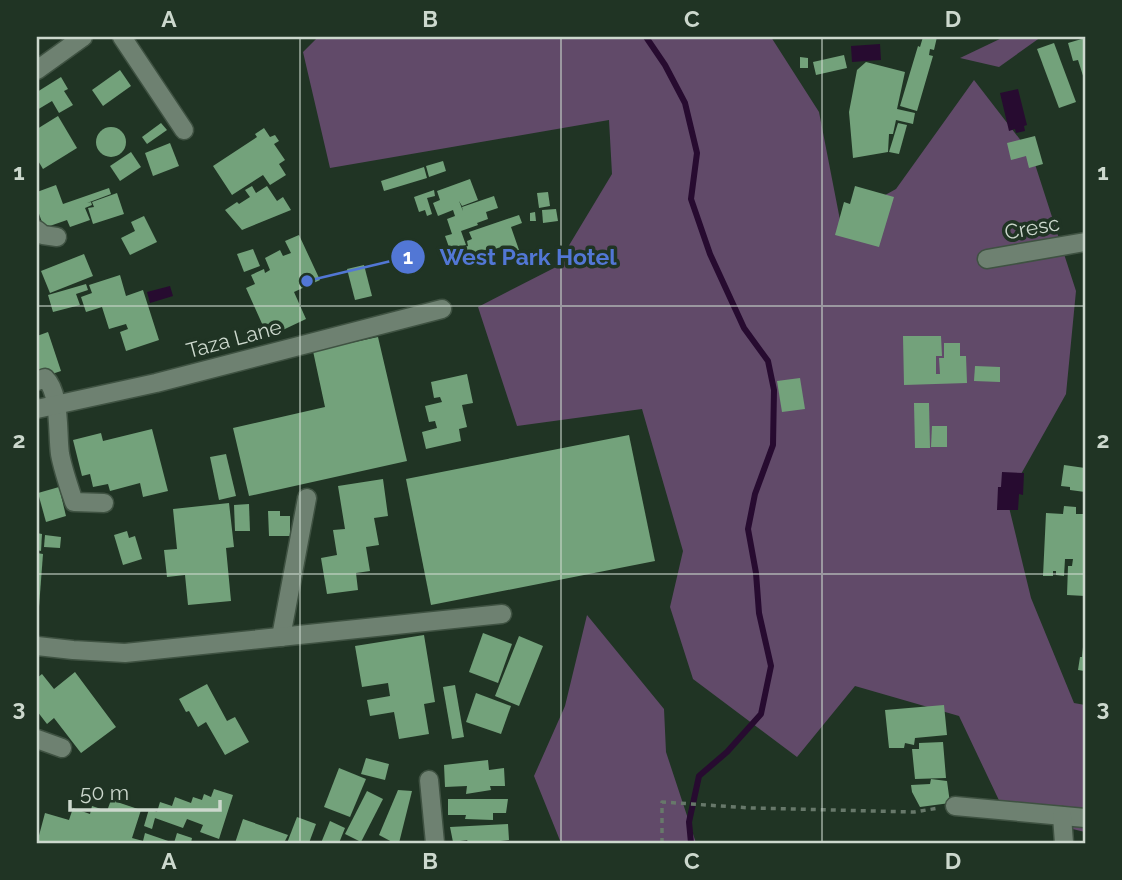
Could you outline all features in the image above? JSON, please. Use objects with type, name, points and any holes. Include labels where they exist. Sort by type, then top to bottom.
[{"type":"street","points":[[37,70],[83,37]]},
{"type":"street","points":[[122,37],[184,130]]},
{"type":"street","points":[[37,230],[43,235],[57,237]]},
{"type":"street","name":"Cresc","points":[[988,259],[1085,242]]},
{"type":"street","name":"Taza Lane","points":[[37,409],[156,383],[442,309]]},
{"type":"street","points":[[37,381],[45,378],[49,381],[56,405],[60,455],[74,502],[104,503]]},
{"type":"street","points":[[281,637],[307,498]]},
{"type":"street","points":[[37,646],[125,653],[502,614]]},
{"type":"street","points":[[37,739],[62,748]]},
{"type":"street","points":[[429,780],[435,843]]},
{"type":"street","points":[[955,806],[1085,818]]},
{"type":"street","points":[[1062,816],[1064,843]]},
{"type":"path","points":[[662,843],[662,802],[751,808],[914,812],[955,806]]},
{"type":"shaded area","points":[[318,37],[771,37],[819,112],[840,220],[896,189],[974,80],[1032,155],[1076,291],[1066,394],[1007,499],[1031,598],[1074,703],[1085,705],[1085,832],[1005,813],[959,716],[855,686],[797,757],[693,679],[670,607],[683,551],[642,409],[517,426],[478,307],[556,267],[612,174],[609,120],[330,168],[303,52]]},
{"type":"shaded area","points":[[1004,37],[1041,37],[999,67],[960,58]]},
{"type":"shaded area","points":[[880,44],[881,60],[852,62],[851,46]]},
{"type":"shaded area","points":[[1018,89],[1027,125],[1024,126],[1025,131],[1016,133],[1015,129],[1009,131],[1000,93]]},
{"type":"shaded area","points":[[170,286],[173,296],[150,303],[147,292]]},
{"type":"shaded area","points":[[1002,472],[1024,473],[1023,495],[1019,494],[1018,510],[997,510]]},
{"type":"shaded area","points":[[587,615],[664,709],[666,752],[696,843],[561,843],[534,776],[565,706]]},
{"type":"building","points":[[923,37],[937,37],[934,50],[930,49],[929,55],[933,56],[917,111],[900,106]]},
{"type":"building","points":[[1085,38],[1085,82],[1078,60],[1073,61],[1068,43]]},
{"type":"building","points":[[1054,43],[1076,102],[1059,108],[1037,49]]},
{"type":"building","points":[[844,55],[847,68],[816,75],[813,62]]},
{"type":"building","points":[[800,57],[808,58],[808,68],[800,68]]},
{"type":"building","points":[[866,62],[905,72],[897,109],[915,113],[913,124],[896,120],[893,134],[889,134],[888,152],[853,158],[849,112],[857,70]]},
{"type":"building","points":[[120,70],[131,86],[103,106],[92,90]]},
{"type":"building","points":[[61,77],[68,89],[64,91],[73,105],[59,113],[52,101],[37,110],[37,92]]},
{"type":"building","points":[[58,116],[77,148],[43,169],[37,159],[37,129]]},
{"type":"building","points":[[161,123],[167,130],[147,144],[142,137]]},
{"type":"building","points":[[898,123],[907,125],[899,154],[889,152]]},
{"type":"building","points":[[111,127],[117,128],[125,136],[125,148],[117,156],[111,157],[105,156],[97,148],[96,142],[97,136],[105,128]]},
{"type":"building","points":[[264,128],[270,137],[275,135],[279,141],[274,144],[285,160],[279,164],[286,175],[270,185],[263,175],[232,195],[213,166],[257,137],[255,134]]},
{"type":"building","points":[[1035,136],[1043,164],[1029,168],[1026,156],[1011,160],[1007,143]]},
{"type":"building","points":[[170,143],[179,166],[153,176],[145,153]]},
{"type":"building","points":[[131,152],[141,167],[120,181],[110,166]]},
{"type":"building","points":[[443,161],[446,171],[429,177],[426,166]]},
{"type":"building","points":[[424,167],[427,178],[384,191],[381,181]]},
{"type":"building","points":[[470,179],[478,200],[462,206],[459,201],[463,211],[462,207],[494,196],[498,208],[486,212],[488,219],[461,231],[466,245],[450,250],[445,236],[452,234],[447,219],[455,216],[453,210],[438,216],[433,203],[440,200],[437,191]]},
{"type":"building","points":[[56,185],[63,204],[109,188],[111,194],[87,203],[91,202],[92,205],[85,208],[90,220],[70,227],[67,220],[44,228],[37,208],[37,192]]},
{"type":"building","points":[[252,186],[256,193],[267,186],[277,201],[283,197],[291,210],[242,230],[225,210],[250,197],[245,190]]},
{"type":"building","points":[[855,186],[894,197],[879,247],[835,235],[844,202],[850,204]]},
{"type":"building","points":[[434,190],[435,196],[427,198],[432,214],[427,216],[425,210],[419,212],[414,197]]},
{"type":"building","points":[[548,192],[550,206],[539,208],[537,193]]},
{"type":"building","points":[[117,193],[124,214],[93,224],[88,208],[94,207],[92,202]]},
{"type":"building","points":[[556,209],[558,221],[543,223],[542,210]]},
{"type":"building","points":[[535,212],[536,221],[530,221],[530,213]]},
{"type":"building","points":[[519,215],[522,223],[511,227],[519,250],[504,255],[501,247],[460,260],[456,250],[468,246],[467,241],[472,239],[469,232]]},
{"type":"building","points":[[144,216],[157,242],[130,255],[121,238],[135,231],[131,222]]},
{"type":"building","points":[[299,235],[320,280],[294,292],[306,319],[268,337],[246,288],[255,284],[251,275],[264,269],[265,273],[270,270],[265,258],[280,250],[283,256],[291,253],[285,241]]},
{"type":"building","points":[[253,249],[260,266],[244,272],[237,254]]},
{"type":"building","points":[[84,254],[93,276],[50,293],[41,271]]},
{"type":"building","points":[[364,265],[372,296],[355,300],[347,269]]},
{"type":"building","points":[[120,275],[126,296],[143,290],[159,340],[126,351],[120,332],[128,329],[126,324],[109,329],[102,307],[86,312],[81,297],[92,293],[89,285]]},
{"type":"building","points":[[86,284],[88,290],[76,294],[80,305],[53,312],[48,295]]},
{"type":"building","points":[[48,332],[61,371],[37,379],[37,336]]},
{"type":"building","points":[[903,336],[941,336],[942,356],[936,356],[936,374],[940,374],[939,358],[944,358],[944,343],[960,343],[960,356],[966,356],[967,383],[904,385]]},
{"type":"building","points":[[378,337],[407,461],[249,496],[233,428],[325,407],[313,351]]},
{"type":"building","points":[[975,366],[1000,367],[1000,382],[974,381]]},
{"type":"building","points":[[467,374],[473,403],[462,405],[467,427],[459,429],[461,441],[426,449],[422,432],[437,428],[435,421],[429,422],[425,406],[442,402],[440,397],[434,398],[431,382]]},
{"type":"building","points":[[800,378],[805,409],[782,412],[777,381]]},
{"type":"building","points":[[914,403],[929,403],[930,448],[915,448]]},
{"type":"building","points":[[932,426],[947,426],[947,447],[931,447]]},
{"type":"building","points":[[152,429],[168,491],[143,497],[140,483],[110,491],[108,484],[93,487],[90,474],[82,476],[73,440],[101,433],[103,441]]},
{"type":"building","points":[[629,435],[655,561],[431,605],[406,479]]},
{"type":"building","points":[[226,454],[236,496],[219,500],[210,457]]},
{"type":"building","points":[[1064,465],[1085,468],[1085,492],[1061,486]]},
{"type":"building","points":[[383,479],[388,516],[374,518],[379,545],[366,547],[370,571],[356,573],[358,590],[327,594],[321,558],[337,555],[333,530],[345,529],[338,486]]},
{"type":"building","points":[[59,487],[66,516],[46,522],[38,493]]},
{"type":"building","points":[[229,503],[234,547],[226,548],[231,601],[188,605],[185,575],[167,577],[164,550],[177,549],[173,509]]},
{"type":"building","points":[[249,504],[250,531],[235,531],[234,505]]},
{"type":"building","points":[[1064,506],[1076,507],[1076,514],[1085,514],[1085,596],[1067,595],[1068,566],[1072,566],[1073,559],[1065,559],[1064,576],[1056,575],[1056,571],[1053,571],[1053,576],[1043,576],[1046,513],[1063,514]]},
{"type":"building","points":[[268,511],[280,511],[280,516],[290,516],[290,536],[269,536]]},
{"type":"building","points":[[127,531],[129,538],[135,536],[142,559],[123,565],[114,535]]},
{"type":"building","points":[[37,533],[42,534],[41,551],[37,550]]},
{"type":"building","points":[[45,535],[61,537],[60,548],[44,547]]},
{"type":"building","points":[[37,553],[43,554],[39,607],[37,607]]},
{"type":"building","points":[[483,633],[512,644],[498,683],[469,672]]},
{"type":"building","points":[[424,635],[435,702],[424,704],[429,734],[399,739],[394,712],[370,716],[367,700],[390,696],[388,683],[362,687],[355,646]]},
{"type":"building","points":[[519,636],[543,646],[519,706],[495,696]]},
{"type":"building","points":[[1085,647],[1085,671],[1078,670]]},
{"type":"building","points":[[75,672],[116,727],[81,753],[54,718],[47,724],[37,711],[37,678],[42,674],[54,689]]},
{"type":"building","points":[[207,684],[227,721],[235,717],[249,742],[225,755],[206,722],[198,727],[179,699]]},
{"type":"building","points":[[455,685],[464,737],[452,739],[443,687]]},
{"type":"building","points":[[476,693],[511,706],[501,734],[466,722]]},
{"type":"building","points":[[944,705],[947,735],[915,738],[914,745],[905,743],[904,748],[889,748],[885,710]]},
{"type":"building","points":[[943,742],[946,778],[915,779],[912,749],[919,749],[919,743]]},
{"type":"building","points":[[366,758],[389,764],[385,780],[361,774]]},
{"type":"building","points":[[488,760],[489,770],[504,768],[505,786],[490,786],[491,790],[466,794],[467,786],[445,787],[444,765]]},
{"type":"building","points":[[339,768],[366,779],[350,817],[324,807]]},
{"type":"building","points":[[931,779],[947,781],[950,803],[920,807],[911,785],[930,784]]},
{"type":"building","points":[[214,789],[233,795],[219,839],[200,832],[203,825],[187,819],[183,828],[155,818],[152,829],[144,826],[149,809],[157,812],[160,802],[172,806],[175,797],[191,803],[193,797],[202,800],[204,794],[211,797]]},
{"type":"building","points":[[398,790],[412,791],[399,843],[394,843],[379,835]]},
{"type":"building","points":[[367,791],[383,799],[361,842],[345,834]]},
{"type":"building","points":[[448,799],[508,799],[506,813],[493,813],[493,820],[448,815]]},
{"type":"building","points":[[111,800],[141,810],[132,838],[143,841],[145,833],[174,843],[37,843],[45,813],[69,820],[73,808],[90,814],[92,806],[107,811]]},
{"type":"building","points":[[297,817],[316,824],[309,843],[287,843]]},
{"type":"building","points":[[243,819],[288,835],[284,843],[235,843]]},
{"type":"building","points":[[330,821],[345,828],[339,843],[321,843]]},
{"type":"building","points":[[508,824],[509,840],[493,843],[469,843],[467,840],[453,842],[450,827]]},
{"type":"building","points":[[177,833],[192,838],[191,843],[174,843]]},
{"type":"waterway","points":[[646,37],[665,65],[685,103],[697,153],[691,199],[710,254],[744,328],[768,361],[774,390],[773,445],[755,494],[748,529],[756,573],[759,613],[771,666],[761,714],[727,752],[699,776],[689,822],[691,843]]},
{"type":"place","name":"West Park Hotel","points":[[307,281]]}]
